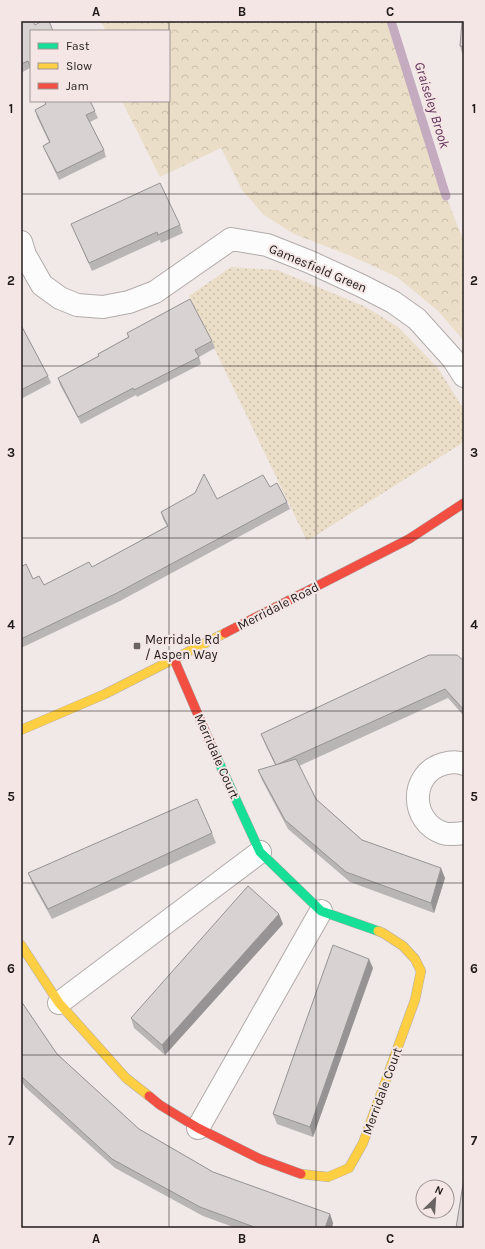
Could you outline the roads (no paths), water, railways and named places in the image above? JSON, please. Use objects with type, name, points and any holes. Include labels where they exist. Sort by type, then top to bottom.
[{"type":"street","name":"Gamesfield Green","points":[[21,242],[25,255],[42,285],[60,298],[77,305],[103,307],[129,302],[155,292],[231,239],[266,245],[317,265],[393,302],[417,320],[453,359],[464,376]]},
{"type":"street","name":"Merridale Road","points":[[21,730],[105,694],[409,539],[464,503]]},
{"type":"street","name":"Merridale Court","points":[[21,944],[59,1003],[126,1078],[160,1104],[198,1128],[260,1159],[297,1173],[328,1177],[349,1168],[363,1143],[374,1114],[415,1000],[421,972],[415,959],[403,946],[383,934],[321,912],[260,852],[224,776],[174,659]]},
{"type":"street","points":[[464,764],[449,762],[437,766],[427,773],[420,784],[417,796],[418,808],[424,820],[432,828],[444,834],[464,833]]},
{"type":"street","points":[[59,1003],[260,852]]},
{"type":"street","points":[[198,1128],[321,912]]},
{"type":"waterway","name":"Graiseley Brook","points":[[391,21],[446,196]]},
{"type":"place","name":"Merridale Rd / Aspen Way","points":[[137,646]]}]
